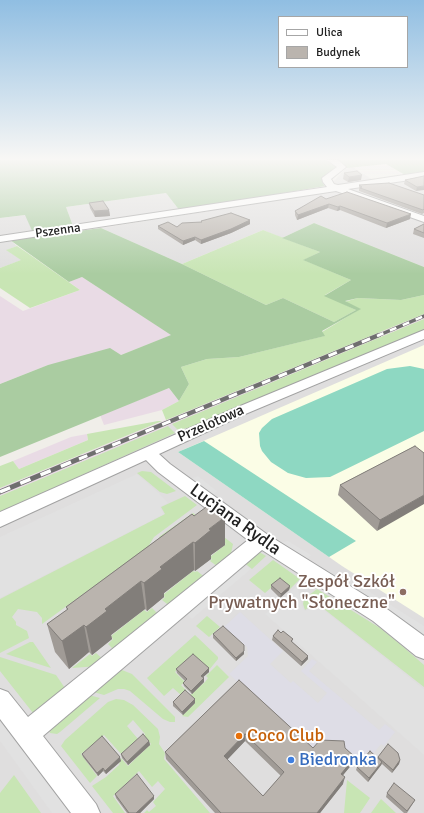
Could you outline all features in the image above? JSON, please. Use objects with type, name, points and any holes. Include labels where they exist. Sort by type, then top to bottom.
[{"type":"street","name":"Pszenna","points":[[0,239],[274,198]]},
{"type":"street","points":[[367,198],[424,219]]},
{"type":"street","name":"Przelotowa","points":[[0,520],[249,407],[424,334]]},
{"type":"street","name":"Lucjana Rydla","points":[[148,453],[164,468],[260,540],[380,615],[424,649]]},
{"type":"street","points":[[26,734],[260,540]]},
{"type":"street","points":[[0,700],[87,813]]},
{"type":"shaded area","points":[[131,198],[170,198],[180,211],[73,226],[66,207]]},
{"type":"shaded area","points":[[291,198],[424,198],[424,267],[314,223],[282,238],[263,230],[182,264],[101,228]]},
{"type":"shaded area","points":[[26,215],[33,233],[0,237],[0,218]]},
{"type":"shaded area","points":[[10,240],[17,246],[7,250],[22,260],[0,268],[0,242]]},
{"type":"shaded area","points":[[82,277],[172,335],[121,355],[48,365],[0,384],[0,296],[23,311],[80,290],[69,282]]},
{"type":"shaded area","points":[[424,314],[424,319],[0,496],[0,488]]},
{"type":"shaded area","points":[[424,322],[424,813],[0,813],[0,496],[184,417]]},
{"type":"shaded area","points":[[424,345],[424,618],[342,566],[178,452]]},
{"type":"shaded area","points":[[169,388],[179,401],[162,410],[104,425],[100,415]]},
{"type":"shaded area","points":[[87,434],[88,440],[19,469],[13,461],[71,437]]},
{"type":"shaded area","points":[[137,474],[168,503],[160,507],[164,514],[0,598],[0,537]]},
{"type":"shaded area","points":[[198,476],[217,491],[211,498],[189,480]]},
{"type":"shaded area","points":[[288,541],[311,555],[305,561],[277,544]]},
{"type":"shaded area","points":[[242,562],[251,569],[192,619],[183,611]]},
{"type":"shaded area","points":[[340,573],[424,626],[424,639],[330,577]]},
{"type":"shaded area","points":[[297,586],[302,606],[305,611],[315,603],[424,689],[424,755],[265,614]]},
{"type":"shaded area","points":[[240,612],[283,651],[270,664],[291,683],[293,681],[318,703],[327,693],[301,671],[312,659],[317,662],[309,671],[379,730],[385,724],[395,732],[384,746],[381,744],[373,754],[368,751],[357,765],[344,754],[312,751],[281,723],[229,674],[248,656],[247,647],[224,627]]},
{"type":"shaded area","points":[[0,715],[75,813],[52,813],[0,741]]},
{"type":"green space","points":[[0,198],[131,198],[66,207],[73,226],[33,233],[25,215],[0,218]]},
{"type":"green space","points":[[170,198],[256,198],[180,211]]},
{"type":"green space","points":[[314,223],[424,267],[424,295],[401,300],[358,298],[345,301],[361,309],[322,331],[325,336],[239,357],[207,359],[181,367],[189,384],[179,401],[169,388],[0,457],[0,384],[48,365],[110,348],[121,355],[171,335],[82,277],[69,282],[10,240],[101,228],[182,264],[266,305],[283,298],[334,322],[356,310],[324,296],[351,280],[303,260],[320,252],[282,238]]},
{"type":"green space","points":[[263,230],[320,252],[304,260],[351,280],[325,295],[356,310],[334,322],[283,298],[266,305],[182,264]]},
{"type":"green space","points":[[17,246],[80,290],[30,308],[0,288],[0,268],[21,260],[6,250]]},
{"type":"green space","points":[[424,295],[424,314],[166,420],[162,410],[179,401],[189,384],[181,367],[207,359],[239,357],[324,336],[322,332],[360,309],[344,302],[358,298],[401,300]]},
{"type":"green space","points":[[424,319],[424,330],[247,403],[190,429],[186,428],[179,431],[172,424]]},
{"type":"green space","points":[[410,366],[424,369],[424,431],[330,477],[306,478],[288,473],[271,462],[262,451],[259,433],[262,428],[272,419],[387,369]]},
{"type":"green space","points":[[162,421],[0,488],[0,466],[13,461],[19,469],[88,440],[87,434]]},
{"type":"green space","points":[[168,426],[175,433],[0,512],[0,496]]},
{"type":"green space","points":[[204,441],[356,541],[329,557],[178,452]]},
{"type":"green space","points":[[142,471],[151,472],[176,491],[167,494],[160,492],[137,473]]},
{"type":"green space","points":[[185,496],[197,505],[154,537],[148,547],[42,624],[42,618],[37,612],[18,609],[12,617],[16,622],[16,625],[27,631],[29,638],[0,653],[0,599],[165,514],[161,507]]},
{"type":"green space","points":[[193,513],[233,544],[229,563],[221,569],[210,561],[212,559],[210,557],[226,544],[209,532],[158,540],[160,536]]},
{"type":"green space","points":[[256,550],[266,556],[252,569],[243,562]]},
{"type":"green space","points":[[273,560],[300,579],[290,589],[280,580],[265,593],[249,580]]},
{"type":"green space","points":[[193,571],[197,571],[206,578],[171,607],[162,600],[165,597],[163,595]]},
{"type":"green space","points":[[317,589],[380,628],[424,665],[424,687],[315,602],[305,610],[303,604],[304,599]]},
{"type":"green space","points":[[152,608],[160,616],[116,652],[108,644],[113,639],[111,636],[144,610],[147,612]]},
{"type":"green space","points":[[207,616],[220,627],[209,637],[196,626]]},
{"type":"green space","points":[[195,635],[218,657],[218,659],[209,670],[192,656],[175,672],[185,682],[181,685],[187,691],[181,695],[173,688],[164,696],[147,678]]},
{"type":"green space","points":[[30,642],[33,642],[51,668],[6,654]]},
{"type":"green space","points":[[96,653],[105,661],[99,666],[72,668],[90,654],[92,656]]},
{"type":"green space","points":[[0,657],[56,675],[67,691],[33,713],[0,671]]},
{"type":"green space","points":[[217,665],[229,677],[188,717],[182,716],[195,703],[189,696],[205,682],[208,678],[206,676]]},
{"type":"green space","points":[[117,668],[132,674],[175,717],[175,722],[170,722],[163,719],[130,691],[118,689],[104,695],[90,691]]},
{"type":"green space","points":[[85,694],[100,698],[60,732],[57,734],[50,733],[49,730]]},
{"type":"green space","points":[[116,699],[124,700],[133,705],[158,729],[160,737],[159,744],[165,753],[164,759],[210,813],[144,813],[147,810],[149,812],[156,806],[153,802],[165,789],[158,781],[152,787],[139,771],[113,796],[125,813],[113,813],[92,786],[106,777],[119,765],[121,758],[128,766],[151,744],[144,736],[145,734],[133,720],[127,726],[138,739],[122,755],[104,735],[81,754],[97,776],[90,783],[61,746],[65,740],[108,702]]},
{"type":"green space","points":[[14,775],[41,813],[0,813],[0,793]]},
{"type":"green space","points":[[347,780],[370,798],[360,813],[344,813]]},
{"type":"green space","points":[[381,799],[396,813],[371,813]]},
{"type":"building","points":[[318,198],[364,198],[411,214],[387,223],[340,206],[338,207],[329,204],[298,215],[295,211]]},
{"type":"building","points":[[388,198],[424,198],[423,210]]},
{"type":"building","points":[[103,201],[109,210],[94,211],[89,203]]},
{"type":"building","points":[[231,213],[250,220],[201,240],[195,237],[183,241],[158,226],[168,222],[177,227],[182,223],[202,222],[201,221]]},
{"type":"building","points":[[424,224],[424,233],[414,229]]},
{"type":"building","points":[[415,446],[424,453],[424,495],[380,520],[340,485]]},
{"type":"building","points":[[209,505],[225,517],[209,529],[211,530],[195,543],[193,542],[160,567],[162,569],[144,583],[141,581],[105,609],[107,611],[86,627],[84,625],[62,641],[47,624],[68,609],[66,607],[192,514],[194,516]]},
{"type":"building","points":[[280,578],[290,586],[281,594],[271,585]]},
{"type":"building","points":[[223,626],[244,645],[244,651],[236,658],[213,634]]},
{"type":"building","points":[[278,630],[281,633],[283,631],[293,639],[291,641],[308,656],[302,662],[273,636]]},
{"type":"building","points":[[193,654],[209,668],[201,676],[204,678],[191,691],[183,683],[187,679],[176,669]]},
{"type":"building","points":[[239,680],[313,748],[320,740],[344,741],[345,748],[355,757],[341,774],[345,777],[317,813],[221,813],[165,752]],"holes":[[[245,734],[284,772],[263,796],[224,756]]]},
{"type":"building","points":[[185,690],[195,699],[182,712],[173,702]]},
{"type":"building","points":[[143,734],[149,741],[127,762],[121,754]]},
{"type":"building","points":[[102,736],[120,757],[105,771],[103,768],[97,773],[82,754]]},
{"type":"building","points":[[388,744],[398,753],[400,760],[393,770],[378,757]]},
{"type":"building","points":[[370,751],[382,762],[369,778],[357,767]]},
{"type":"building","points":[[137,774],[154,796],[136,813],[129,813],[115,794]]},
{"type":"building","points":[[394,783],[415,800],[407,811],[387,793]]},
{"type":"railway","points":[[377,336],[424,316]]},
{"type":"railway","points":[[79,459],[379,335]]},
{"type":"railway","points":[[0,492],[81,458]]},
{"type":"place","name":"Zespół Szkół Prywatnych \"Słoneczne\"","points":[[403,592]]},
{"type":"place","name":"Coco Club","points":[[239,736]]},
{"type":"place","name":"Biedronka","points":[[291,760]]}]
